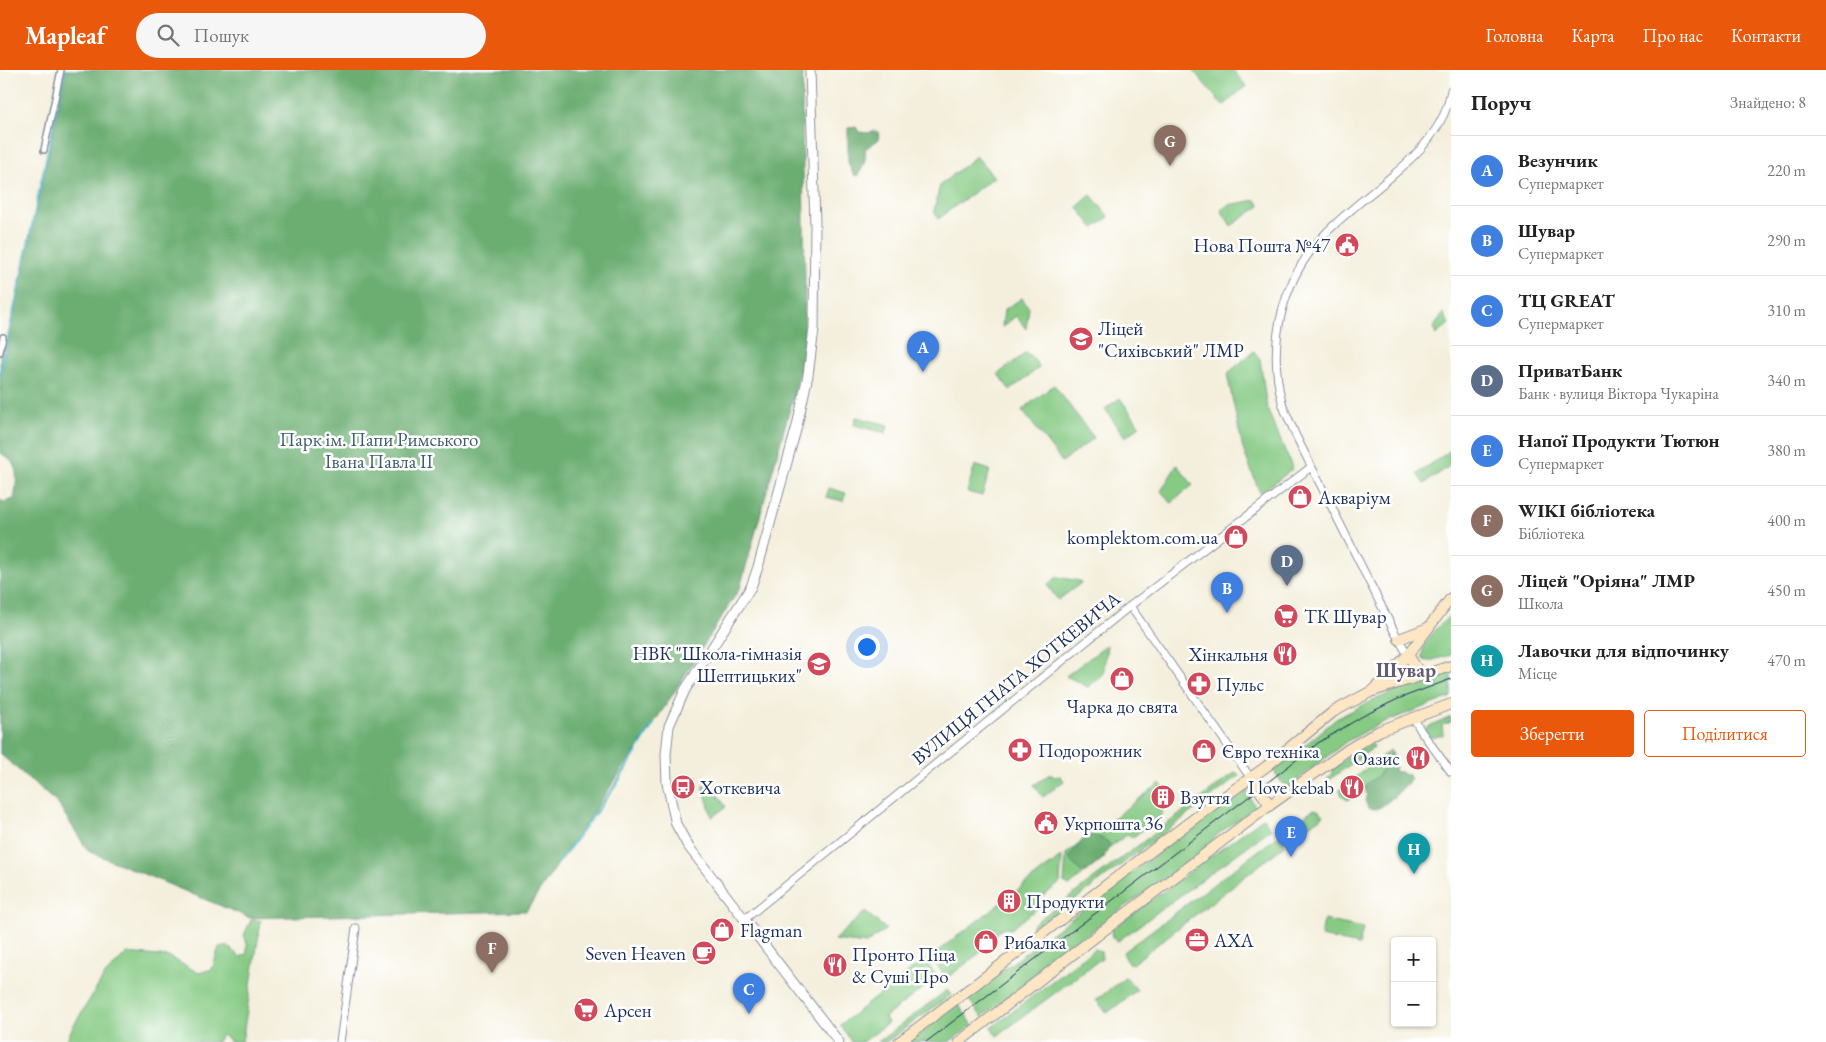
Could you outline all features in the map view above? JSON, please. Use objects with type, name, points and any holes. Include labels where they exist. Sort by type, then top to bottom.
[{"type":"main road","points":[[1370,692],[1408,655],[1451,598]]},
{"type":"main road","points":[[1399,639],[1429,628]]},
{"type":"main road","points":[[1408,655],[1421,675]]},
{"type":"main road","points":[[899,1042],[1267,766],[1333,712],[1370,692],[1451,666]]},
{"type":"main road","points":[[965,1040],[1099,934],[1270,805],[1372,735],[1413,717],[1451,704]]},
{"type":"main road","points":[[1250,778],[1270,805]]},
{"type":"street","points":[[44,150],[61,70]]},
{"type":"street","points":[[810,70],[815,259],[814,329],[808,375],[795,433],[751,587],[685,690],[669,726],[666,754],[667,782],[676,824],[688,846],[839,1042]]},
{"type":"street","points":[[1408,655],[1311,467],[1283,404],[1278,382],[1276,345],[1280,317],[1289,288],[1303,262],[1326,233],[1415,156],[1434,133],[1450,99],[1451,90]]},
{"type":"street","points":[[0,352],[3,337]]},
{"type":"street","name":"ВУЛИЦЯ ГНАТА ХОТКЕВИЧА","points":[[745,919],[1130,606],[1311,467]]},
{"type":"street","points":[[1130,606],[1250,778]]},
{"type":"street","points":[[1413,717],[1451,772]]},
{"type":"street","points":[[340,1042],[356,928]]},
{"type":"green space","name":"Парк ім. Папи Римського Івана Павла ІІ","points":[[66,70],[803,70],[804,358],[740,588],[666,705],[526,911],[250,918],[88,851],[58,804],[0,754],[0,500],[4,502],[14,499],[16,473],[7,457],[0,453],[0,351],[6,352]]},
{"type":"green space","points":[[1193,70],[1233,70],[1246,86],[1223,106]]},
{"type":"green space","points":[[856,127],[859,132],[876,131],[879,133],[878,140],[865,149],[864,164],[857,176],[853,174],[848,162],[848,128]]},
{"type":"green space","points":[[976,156],[994,177],[938,219],[934,211],[940,185]]},
{"type":"green space","points":[[1091,195],[1109,217],[1094,228],[1077,207]]},
{"type":"green space","points":[[1256,200],[1260,206],[1231,226],[1221,210],[1228,205]]},
{"type":"green space","points":[[1022,298],[1029,308],[1026,329],[1016,316],[1002,327],[1004,310]]},
{"type":"green space","points":[[1443,313],[1449,324],[1436,335],[1433,328]]},
{"type":"green space","points":[[1254,351],[1260,359],[1267,409],[1293,469],[1260,493],[1243,449],[1227,374]]},
{"type":"green space","points":[[1027,352],[1040,367],[1010,390],[998,374]]},
{"type":"green space","points":[[1054,385],[1094,438],[1062,462],[1022,410]]},
{"type":"green space","points":[[1120,398],[1140,426],[1125,437],[1105,409]]},
{"type":"green space","points":[[856,417],[888,425],[886,433],[854,425]]},
{"type":"green space","points":[[1451,450],[1451,465],[1424,484],[1417,474]]},
{"type":"green space","points":[[975,465],[990,470],[982,496],[967,492]]},
{"type":"green space","points":[[1177,465],[1193,485],[1171,503],[1161,491]]},
{"type":"green space","points":[[829,488],[846,493],[843,501],[826,497]]},
{"type":"green space","points":[[1057,577],[1080,581],[1081,583],[1058,600],[1047,585]]},
{"type":"green space","points":[[1451,614],[1451,655],[1429,661],[1424,660],[1422,657],[1423,651],[1428,639]]},
{"type":"green space","points":[[1107,645],[1103,675],[1088,687],[1066,676]]},
{"type":"green space","points":[[1451,670],[1451,697],[1384,722],[1347,741],[1286,789],[1274,771],[1336,719],[1371,701]]},
{"type":"green space","points":[[1451,717],[1451,722],[1442,725],[1443,735],[1430,737],[1424,733],[1427,728]]},
{"type":"green space","points":[[1372,744],[1373,748],[1329,780],[1327,778],[1332,773],[1332,769],[1358,750]]},
{"type":"green space","points":[[1390,750],[1395,758],[1395,768],[1347,800],[1342,796],[1340,789]]},
{"type":"green space","points":[[1391,753],[1394,756],[1394,771],[1408,774],[1411,779],[1400,791],[1380,807],[1376,809],[1368,808],[1365,800],[1367,796],[1366,784],[1379,775],[1386,759]]},
{"type":"green space","points":[[1236,772],[1239,776],[1035,930],[1031,926]]},
{"type":"green space","points":[[1050,774],[1055,777],[1061,776],[1064,781],[1043,797],[1034,785]]},
{"type":"green space","points":[[709,782],[726,807],[712,817],[703,786]]},
{"type":"green space","points":[[1160,783],[1165,790],[1156,798],[1161,804],[1160,809],[1163,814],[1132,838],[1128,834],[1103,852],[1105,857],[1069,886],[1064,883],[1066,854]]},
{"type":"green space","points":[[1246,790],[1255,807],[1218,834],[1203,851],[1102,923],[982,1017],[967,997],[1239,792]]},
{"type":"green space","points":[[1313,809],[1318,810],[1324,815],[1309,826],[1303,817]]},
{"type":"green space","points":[[1263,818],[1271,829],[1118,941],[1112,938],[1111,930]]},
{"type":"green space","points":[[1086,835],[1102,838],[1109,843],[1109,848],[1100,861],[1082,873],[1070,860],[1070,856]]},
{"type":"green space","points":[[1278,836],[1284,839],[1284,846],[1132,964],[1127,962],[1123,952]]},
{"type":"green space","points":[[1062,856],[1060,883],[1038,900],[1040,906],[1011,929],[1003,928],[982,945],[981,952],[947,978],[930,957]]},
{"type":"green space","points":[[865,912],[886,929],[866,944],[834,940]]},
{"type":"green space","points":[[251,920],[261,921],[242,1042],[230,1042],[229,1039],[221,1035],[217,1042],[66,1042],[73,1026],[105,975],[127,953],[169,957],[199,973],[212,969],[219,947],[226,945],[240,957],[247,954],[247,944],[244,935]]},
{"type":"green space","points":[[1324,920],[1363,928],[1359,945],[1321,937]]},
{"type":"green space","points":[[1094,949],[1101,952],[1102,958],[997,1036],[991,1028]]},
{"type":"green space","points":[[924,960],[938,977],[885,1017],[888,1023],[863,1042],[852,1042],[840,1025]]},
{"type":"green space","points":[[1126,977],[1137,990],[1107,1013],[1096,1000]]},
{"type":"green space","points":[[947,990],[951,995],[886,1042],[878,1042]]},
{"type":"green space","points":[[958,1004],[973,1025],[949,1042],[909,1042]]},
{"type":"waterway","points":[[23,269],[65,70]]},
{"type":"waterway","points":[[0,375],[22,274]]},
{"type":"waterway","points":[[559,862],[615,786],[654,723]]},
{"type":"tram line","points":[[926,1042],[1318,743],[1363,716],[1398,699],[1451,679]]},
{"type":"place","name":"Ліцей \"Оріяна\" ЛМР","points":[[1170,166]]},
{"type":"place","name":"Нова Пошта №47","points":[[1347,245]]},
{"type":"place","name":"Ліцей \"Сихівський\" ЛМР","points":[[1081,339]]},
{"type":"place","name":"Везунчик","points":[[923,372]]},
{"type":"place","name":"Акваріум","points":[[1300,497]]},
{"type":"place","name":"komplektom.com.ua","points":[[1236,537]]},
{"type":"place","name":"ПриватБанк","points":[[1287,586]]},
{"type":"place","name":"Шувар","points":[[1227,613]]},
{"type":"place","name":"ТК Шувар","points":[[1286,616]]},
{"type":"place","name":"Хінкальня","points":[[1285,654]]},
{"type":"place","name":"НВК \"Школа-гімназія Шептицьких\"","points":[[819,664]]},
{"type":"place","name":"Чарка до свята","points":[[1122,679]]},
{"type":"place","name":"Пульс","points":[[1199,684]]},
{"type":"place","name":"Подорожник","points":[[1020,750]]},
{"type":"place","name":"Євро техніка","points":[[1204,751]]},
{"type":"place","name":"Оазис","points":[[1418,758]]},
{"type":"place","name":"Хоткевича","points":[[683,787]]},
{"type":"place","name":"I love kebab","points":[[1352,787]]},
{"type":"place","name":"Взуття","points":[[1163,797]]},
{"type":"place","name":"Укрпошта 36","points":[[1046,823]]},
{"type":"place","name":"Напої Продукти Тютюн","points":[[1291,857]]},
{"type":"place","name":"Лавочки для відпочинку","points":[[1414,874]]},
{"type":"place","name":"Продукти","points":[[1009,901]]},
{"type":"place","name":"Flagman","points":[[722,930]]},
{"type":"place","name":"AXA","points":[[1197,940]]},
{"type":"place","name":"Рибалка","points":[[986,942]]},
{"type":"place","name":"Seven Heaven","points":[[704,953]]},
{"type":"place","name":"Пронто Піца & Суші Про","points":[[835,965]]},
{"type":"place","name":"WIKI бібліотека","points":[[492,973]]},
{"type":"place","name":"Арсен","points":[[586,1010]]},
{"type":"place","name":"ТЦ GREAT","points":[[749,1014]]},
{"type":"district","name":"Шувар","points":[[1406,670]]}]
